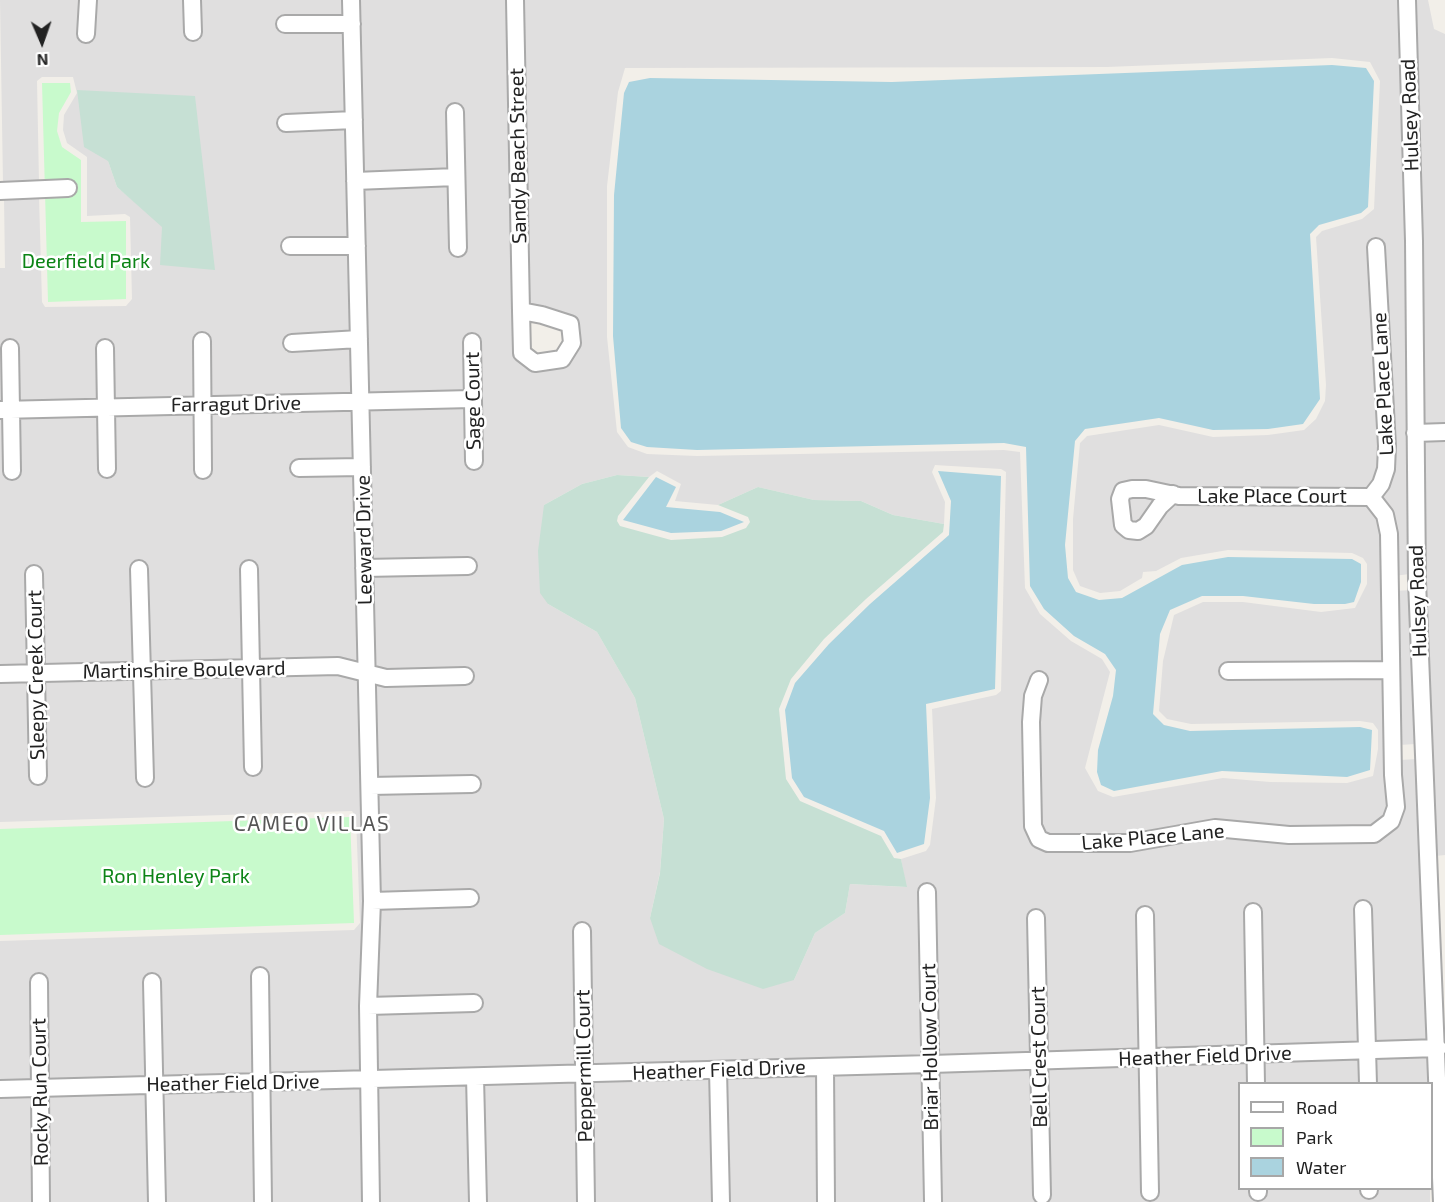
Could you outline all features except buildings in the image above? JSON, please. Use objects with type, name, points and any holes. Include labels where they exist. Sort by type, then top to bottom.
[{"type":"street","points":[[86,34],[88,0]]},
{"type":"street","points":[[192,0],[193,32]]},
{"type":"street","name":"Leeward Drive","points":[[351,0],[372,901],[368,1006],[370,1202]]},
{"type":"street","name":"Sandy Beach Street","points":[[515,0],[521,311]]},
{"type":"street","name":"Hulsey Road","points":[[1407,0],[1414,241],[1417,582],[1423,751],[1439,951],[1438,1048],[1442,1202]]},
{"type":"street","points":[[285,24],[352,24]]},
{"type":"street","points":[[455,112],[458,248]]},
{"type":"street","points":[[286,123],[354,120]]},
{"type":"street","points":[[355,181],[456,177]]},
{"type":"street","points":[[0,191],[68,188]]},
{"type":"street","points":[[290,246],[357,246]]},
{"type":"street","name":"Lake Place Lane","points":[[1039,680],[1033,696],[1031,722],[1033,826],[1039,839],[1048,843],[1130,843],[1215,828],[1289,836],[1374,834],[1391,821],[1396,807],[1393,775],[1388,523],[1385,515],[1371,497],[1381,484],[1386,469],[1387,447],[1377,247]]},
{"type":"street","points":[[292,344],[359,339]]},
{"type":"street","points":[[202,340],[203,470]]},
{"type":"street","name":"Sage Court","points":[[472,342],[474,461]]},
{"type":"street","points":[[10,348],[6,410],[12,471]]},
{"type":"street","points":[[105,348],[107,469]]},
{"type":"street","name":"Farragut Drive","points":[[6,410],[472,399]]},
{"type":"street","points":[[1415,433],[1445,432]]},
{"type":"street","points":[[299,468],[362,467]]},
{"type":"street","name":"Lake Place Court","points":[[1173,494],[1371,497]]},
{"type":"street","points":[[364,568],[468,566]]},
{"type":"street","points":[[139,568],[145,778]]},
{"type":"street","points":[[249,569],[253,767]]},
{"type":"street","name":"Sleepy Creek Court","points":[[34,574],[38,776]]},
{"type":"street","points":[[1389,584],[1417,582]]},
{"type":"street","name":"Martinshire Boulevard","points":[[0,674],[338,666],[386,678],[465,676]]},
{"type":"street","points":[[1228,671],[1391,670]]},
{"type":"street","points":[[1394,752],[1423,751]]},
{"type":"street","points":[[370,786],[472,784]]},
{"type":"street","name":"Briar Hollow Court","points":[[927,892],[933,1201]]},
{"type":"street","points":[[372,901],[470,898]]},
{"type":"street","points":[[1363,909],[1368,1082]]},
{"type":"street","points":[[1253,912],[1257,1082]]},
{"type":"street","points":[[1145,915],[1150,1192]]},
{"type":"street","name":"Bell Crest Court","points":[[1036,918],[1042,1195]]},
{"type":"street","name":"Peppermill Court","points":[[582,931],[586,1202]]},
{"type":"street","points":[[260,976],[263,1202]]},
{"type":"street","name":"Rocky Run Court","points":[[39,982],[41,1202]]},
{"type":"street","points":[[152,982],[157,1202]]},
{"type":"street","points":[[368,1006],[474,1003]]},
{"type":"street","name":"Heather Field Drive","points":[[0,1089],[1438,1048]]},
{"type":"street","points":[[825,1067],[826,1202]]},
{"type":"street","points":[[718,1070],[721,1202]]},
{"type":"street","points":[[476,1077],[478,1202]]},
{"type":"shaded area","points":[[0,0],[81,0],[79,41],[92,42],[94,0],[185,0],[187,40],[200,40],[199,0],[344,0],[345,17],[279,17],[279,31],[345,32],[347,113],[279,116],[280,130],[347,128],[350,239],[283,239],[283,254],[350,254],[352,332],[285,337],[286,352],[352,347],[354,394],[209,397],[208,333],[195,333],[196,398],[113,400],[111,340],[98,341],[99,400],[18,402],[16,341],[3,341],[4,403],[0,403],[0,268],[5,268],[4,198],[39,197],[42,302],[45,307],[126,306],[132,299],[130,217],[125,214],[87,216],[87,157],[67,143],[63,130],[64,115],[77,93],[73,77],[42,77],[37,81],[39,182],[3,183]],"holes":[[[108,161],[215,269],[117,187]]]},
{"type":"shaded area","points":[[358,0],[508,0],[527,305],[522,0],[1400,0],[1407,241],[1410,574],[1393,576],[1394,591],[1411,590],[1416,744],[1399,745],[1400,760],[1417,759],[1427,1041],[1373,1043],[1369,901],[1356,902],[1360,1043],[1263,1046],[1259,904],[1246,905],[1249,1047],[1155,1050],[1151,907],[1138,908],[1141,1050],[1046,1053],[1042,910],[1029,911],[1032,1054],[938,1057],[933,884],[920,885],[924,1057],[590,1066],[589,924],[575,923],[577,1067],[375,1072],[375,1014],[481,1010],[480,995],[375,998],[379,908],[477,905],[476,890],[379,893],[377,794],[479,791],[478,776],[376,779],[375,683],[386,686],[472,683],[471,668],[387,671],[374,667],[371,576],[475,573],[474,558],[371,561],[367,409],[466,407],[467,468],[480,469],[479,335],[465,335],[466,392],[367,394]],"holes":[[[1332,58],[1370,62],[1380,81],[1374,209],[1362,219],[1322,231],[1316,237],[1326,385],[1325,401],[1316,419],[1304,430],[1268,435],[1213,437],[1159,425],[1087,436],[1080,443],[1073,519],[1073,570],[1080,586],[1100,593],[1120,591],[1142,578],[1143,572],[1156,571],[1181,558],[1228,550],[1352,553],[1363,558],[1367,564],[1367,584],[1355,608],[1321,612],[1243,602],[1203,602],[1174,615],[1163,661],[1159,711],[1167,719],[1191,724],[1360,721],[1373,723],[1378,730],[1378,749],[1373,776],[1347,783],[1270,782],[1223,778],[1113,797],[1098,791],[1085,768],[1110,672],[1102,659],[1071,641],[1040,614],[1025,588],[1020,452],[1004,450],[697,456],[647,454],[628,447],[617,432],[607,337],[607,186],[618,92],[625,68],[1107,67]],[[527,305],[578,342],[531,369]],[[935,465],[1001,469],[1006,472],[1001,691],[996,695],[932,709],[936,798],[930,845],[926,851],[901,859],[906,887],[850,884],[845,913],[815,933],[794,980],[650,918],[660,872],[664,819],[635,698],[597,632],[548,604],[544,505],[582,484],[617,475],[649,477],[657,471],[681,484],[675,501],[718,505],[758,487],[814,500],[861,501],[893,515],[944,524],[945,502],[932,472]]]},
{"type":"shaded area","points":[[1414,0],[1428,0],[1434,29],[1445,34],[1445,424],[1422,425]]},
{"type":"shaded area","points":[[354,409],[355,459],[292,461],[293,476],[356,474],[361,663],[257,660],[256,562],[243,562],[244,661],[149,663],[145,561],[132,562],[136,663],[42,666],[40,567],[27,566],[29,666],[0,667],[0,418],[5,418],[5,478],[18,478],[18,417],[100,415],[100,477],[113,477],[113,415],[196,413],[196,477],[209,477],[209,413]]},
{"type":"shaded area","points":[[1422,440],[1445,440],[1445,855],[1435,856],[1424,581]]},
{"type":"shaded area","points":[[337,673],[361,679],[366,900],[361,1072],[268,1074],[266,969],[253,969],[255,1075],[161,1077],[159,975],[146,974],[147,1077],[47,1080],[46,975],[33,975],[34,1080],[0,1081],[0,941],[354,930],[360,923],[356,817],[352,811],[0,822],[0,682],[29,681],[32,784],[45,783],[43,681],[136,679],[139,785],[152,785],[150,678],[244,676],[246,774],[259,774],[257,675]]},
{"type":"shaded area","points":[[1427,1056],[1428,1082],[1374,1082],[1374,1058]]},
{"type":"shaded area","points":[[1360,1059],[1361,1082],[1263,1082],[1263,1061]]},
{"type":"shaded area","points":[[1250,1062],[1250,1082],[1238,1082],[1238,1190],[1251,1190],[1251,1199],[1264,1199],[1264,1190],[1362,1190],[1363,1198],[1376,1197],[1376,1190],[1430,1190],[1430,1202],[1049,1202],[1046,1069],[1141,1065],[1143,1200],[1156,1200],[1155,1065]]},
{"type":"shaded area","points":[[1033,1069],[1035,1202],[940,1202],[938,1072]]},
{"type":"shaded area","points":[[925,1072],[926,1202],[833,1202],[832,1075]]},
{"type":"shaded area","points":[[818,1075],[820,1202],[727,1202],[725,1077]]},
{"type":"shaded area","points":[[712,1078],[714,1202],[593,1202],[591,1081]]},
{"type":"shaded area","points":[[577,1082],[580,1202],[485,1202],[482,1084]]},
{"type":"shaded area","points":[[469,1085],[472,1202],[377,1202],[375,1087]]},
{"type":"shaded area","points":[[361,1087],[364,1202],[270,1202],[268,1089]]},
{"type":"shaded area","points":[[255,1090],[256,1202],[164,1202],[161,1092]]},
{"type":"shaded area","points":[[147,1093],[150,1202],[48,1202],[47,1095]]},
{"type":"shaded area","points":[[0,1096],[34,1096],[35,1202],[0,1202]]},
{"type":"green space","name":"Deerfield Park","points":[[42,83],[70,83],[71,92],[59,113],[57,131],[62,147],[81,160],[81,222],[126,221],[126,299],[48,302]]},
{"type":"green space","points":[[77,90],[195,96],[215,270],[160,265],[162,227],[117,187],[108,161],[84,147]]},
{"type":"green space","points":[[617,475],[649,477],[618,516],[617,521],[620,526],[671,540],[722,537],[746,528],[750,522],[748,517],[718,505],[758,487],[814,500],[861,501],[893,515],[944,524],[943,532],[824,639],[791,679],[779,709],[786,779],[800,801],[881,836],[894,858],[901,859],[907,887],[850,884],[845,913],[815,933],[794,980],[763,989],[707,969],[659,944],[650,918],[660,873],[664,819],[635,698],[597,632],[548,604],[540,593],[538,551],[544,505],[582,484]]},
{"type":"green space","name":"Ron Henley Park","points":[[350,817],[354,923],[0,935],[0,829]]},
{"type":"water","points":[[1332,65],[1366,68],[1374,81],[1368,207],[1361,213],[1319,225],[1310,234],[1320,399],[1303,424],[1268,429],[1213,430],[1159,418],[1085,429],[1075,441],[1065,545],[1068,578],[1076,592],[1099,600],[1122,598],[1182,565],[1228,557],[1352,559],[1361,564],[1361,582],[1354,602],[1314,604],[1243,596],[1202,596],[1170,610],[1160,634],[1153,714],[1164,725],[1190,731],[1360,727],[1372,730],[1370,770],[1347,777],[1222,771],[1114,791],[1101,785],[1097,772],[1098,750],[1113,696],[1116,670],[1105,654],[1074,636],[1044,609],[1030,586],[1026,447],[1004,443],[697,450],[647,447],[631,442],[621,428],[613,336],[614,195],[624,93],[629,82],[650,78],[892,82]]},
{"type":"water","points":[[938,471],[1001,476],[995,689],[926,704],[930,798],[924,844],[897,853],[884,831],[804,797],[792,778],[785,710],[795,683],[829,644],[870,604],[949,535],[951,501]]},
{"type":"water","points":[[656,477],[676,487],[666,507],[720,512],[744,522],[721,531],[671,533],[623,520]]},
{"type":"district","name":"CAMEO VILLAS","points":[[312,824]]}]
